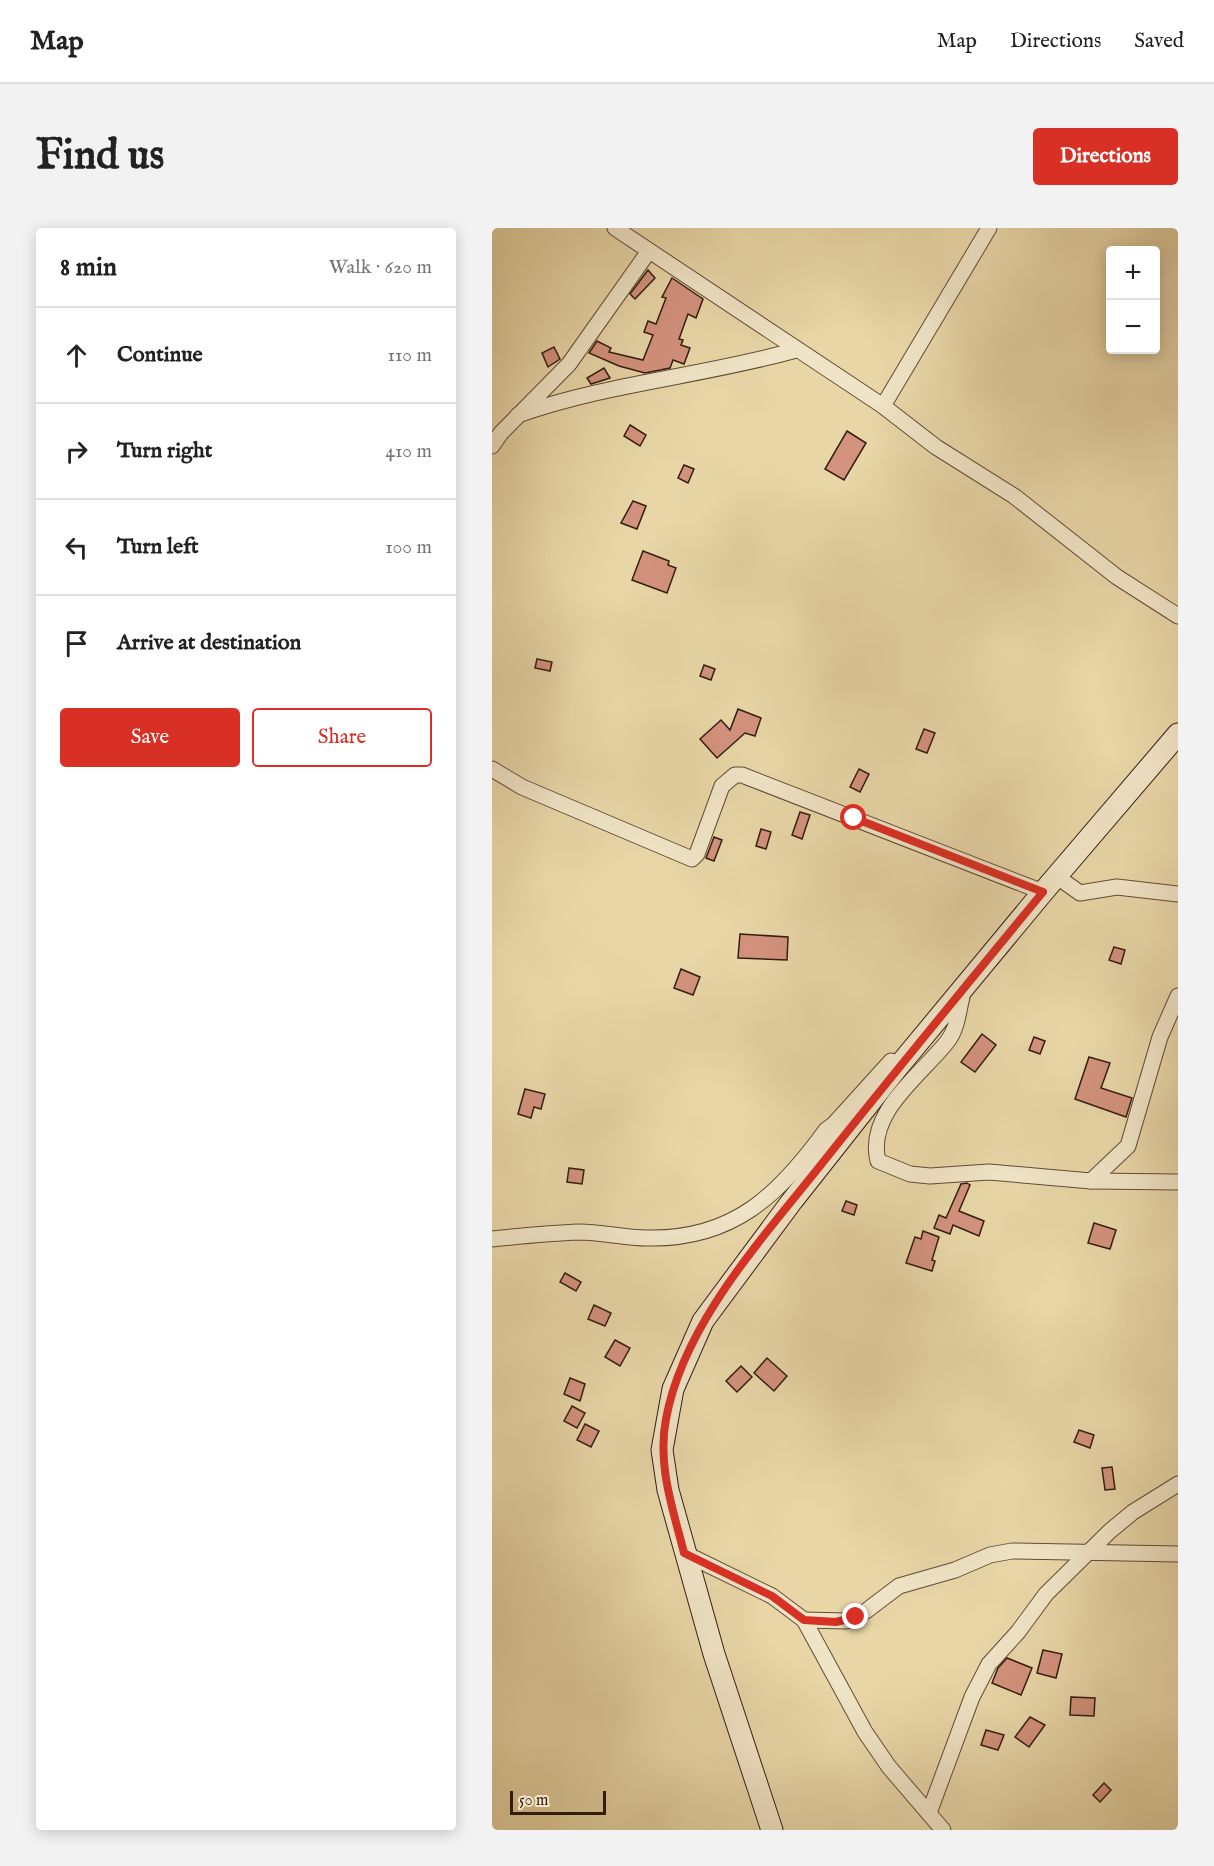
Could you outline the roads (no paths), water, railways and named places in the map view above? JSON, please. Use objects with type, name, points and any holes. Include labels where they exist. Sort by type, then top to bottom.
[{"type":"street","points":[[615,228],[883,406],[936,447],[1014,496],[1136,590],[1178,616]]},
{"type":"street","points":[[883,406],[989,228]]},
{"type":"street","points":[[492,446],[518,415],[569,364],[649,251]]},
{"type":"street","points":[[518,415],[566,398],[675,375],[731,367],[796,350]]},
{"type":"street","points":[[772,1830],[684,1553],[668,1490],[662,1450],[673,1389],[703,1321],[792,1201],[1049,884],[1178,734]]},
{"type":"street","points":[[492,769],[531,791],[692,859],[697,854],[722,786],[735,775],[742,775],[1080,894],[1117,887],[1178,894]]},
{"type":"street","points":[[965,987],[958,1021],[947,1042],[900,1094],[878,1127],[874,1147],[878,1161],[910,1174],[930,1176],[989,1172],[1091,1181],[1178,1182]]},
{"type":"street","points":[[1091,1181],[1128,1146],[1160,1037],[1178,996]]},
{"type":"street","points":[[492,1239],[580,1232],[647,1238],[672,1237],[707,1232],[735,1221],[765,1200],[788,1179],[826,1130],[898,1054],[928,1031]]},
{"type":"street","points":[[929,1814],[972,1697],[989,1664],[1018,1632],[1046,1594],[1133,1512],[1178,1484]]},
{"type":"street","points":[[804,1620],[836,1622],[856,1617],[899,1586],[955,1570],[990,1555],[1032,1550],[1122,1555],[1178,1554]]},
{"type":"street","points":[[684,1553],[772,1596],[804,1620],[866,1732],[889,1767],[943,1830]]}]
